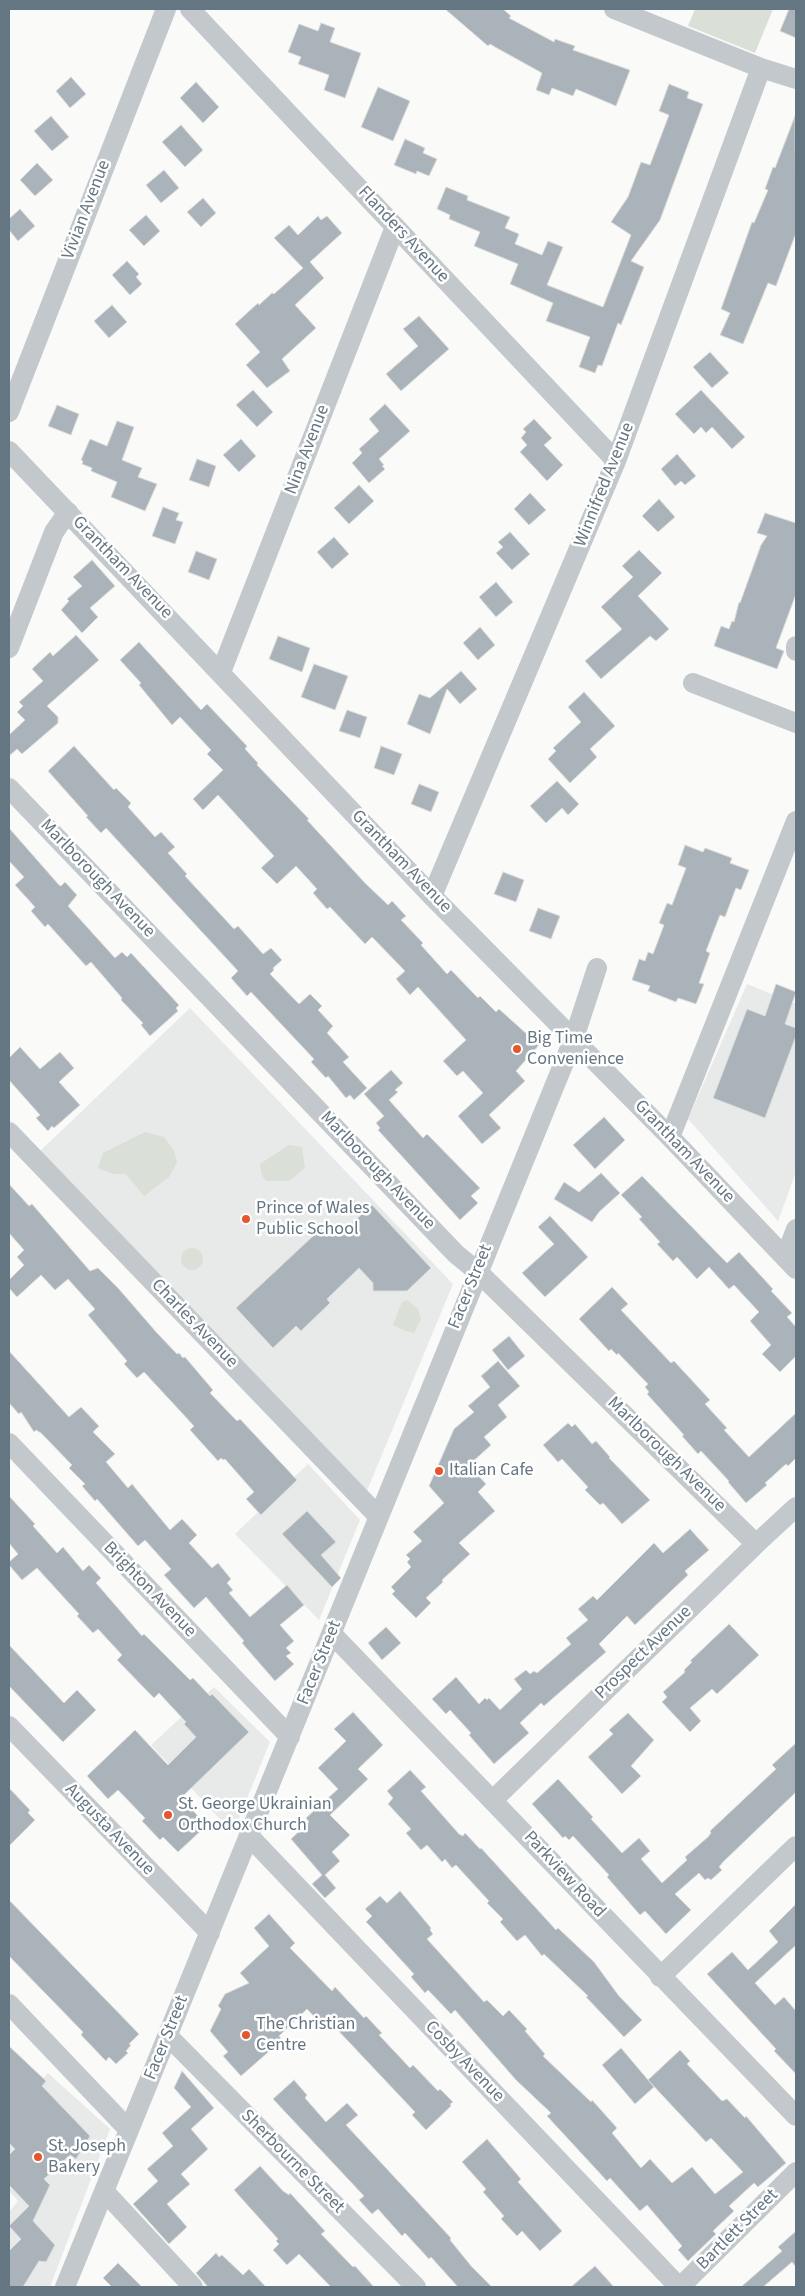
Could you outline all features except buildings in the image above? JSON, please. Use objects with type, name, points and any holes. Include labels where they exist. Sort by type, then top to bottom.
[{"type":"street","name":"Vivian Avenue","points":[[9,412],[166,9]]},
{"type":"street","name":"Flanders Avenue","points":[[190,9],[616,461]]},
{"type":"street","points":[[614,9],[761,68],[796,79]]},
{"type":"street","name":"Winnifred Avenue","points":[[432,896],[616,461],[761,68]]},
{"type":"street","name":"Nina Avenue","points":[[221,672],[396,227]]},
{"type":"street","name":"Grantham Avenue","points":[[9,451],[432,896],[574,1038],[791,1264]]},
{"type":"street","points":[[9,648],[54,532],[68,512]]},
{"type":"street","points":[[796,646],[796,651]]},
{"type":"street","points":[[693,683],[796,723]]},
{"type":"street","name":"Marlborough Avenue","points":[[9,788],[450,1247],[478,1272],[756,1544]]},
{"type":"street","points":[[670,1137],[796,821]]},
{"type":"street","name":"Facer Street","points":[[65,2287],[574,1038],[598,968]]},
{"type":"street","name":"Charles Avenue","points":[[9,1132],[378,1516]]},
{"type":"street","points":[[791,1264],[796,1229]]},
{"type":"street","name":"Brighton Avenue","points":[[9,1443],[290,1737]]},
{"type":"street","name":"Prospect Avenue","points":[[493,1800],[796,1507]]},
{"type":"street","name":"Parkview Road","points":[[332,1634],[493,1800],[660,1977],[796,2116]]},
{"type":"street","name":"Augusta Avenue","points":[[9,1726],[210,1934]]},
{"type":"street","name":"Cosby Avenue","points":[[249,1836],[680,2287]]},
{"type":"street","points":[[660,1977],[796,1846]]},
{"type":"street","points":[[9,2004],[129,2130]]},
{"type":"street","name":"Sherbourne Street","points":[[168,2036],[416,2287]]},
{"type":"street","name":"Bartlett Street","points":[[680,2287],[796,2172]]},
{"type":"street","points":[[105,2192],[193,2287]]},
{"type":"shaded area","points":[[695,9],[773,9],[755,53],[688,26]]},
{"type":"shaded area","points":[[747,984],[796,1004],[796,1172],[778,1221],[688,1119]]},
{"type":"shaded area","name":"Prince of Wales Public School","points":[[190,1008],[453,1284],[366,1493],[38,1153]]},
{"type":"shaded area","points":[[145,1132],[164,1137],[174,1151],[177,1162],[169,1177],[144,1196],[126,1174],[112,1174],[98,1168],[103,1153]]},
{"type":"shaded area","points":[[289,1145],[302,1147],[305,1168],[289,1181],[266,1181],[262,1176],[260,1164]]},
{"type":"shaded area","points":[[192,1248],[200,1251],[203,1259],[200,1267],[192,1270],[184,1267],[181,1259],[184,1251]]},
{"type":"shaded area","points":[[407,1300],[418,1309],[421,1319],[414,1333],[393,1325],[402,1302]]},
{"type":"shaded area","points":[[308,1464],[360,1520],[319,1620],[235,1534]]},
{"type":"shaded area","points":[[214,1687],[270,1742],[233,1833],[151,1745]]},
{"type":"shaded area","points":[[48,2073],[110,2129],[50,2287],[9,2287],[9,2212],[18,2201],[9,2191],[9,2098],[18,2105]]},
{"type":"place","name":"Big Time Convenience","points":[[517,1049]]},
{"type":"place","name":"Prince of Wales Public School","points":[[246,1219]]},
{"type":"place","name":"Italian Cafe","points":[[439,1471]]},
{"type":"place","name":"St. George Ukrainian Orthodox Church","points":[[168,1815]]},
{"type":"place","name":"The Christian Centre","points":[[246,2035]]},
{"type":"place","name":"St. Joseph Bakery","points":[[38,2157]]}]
